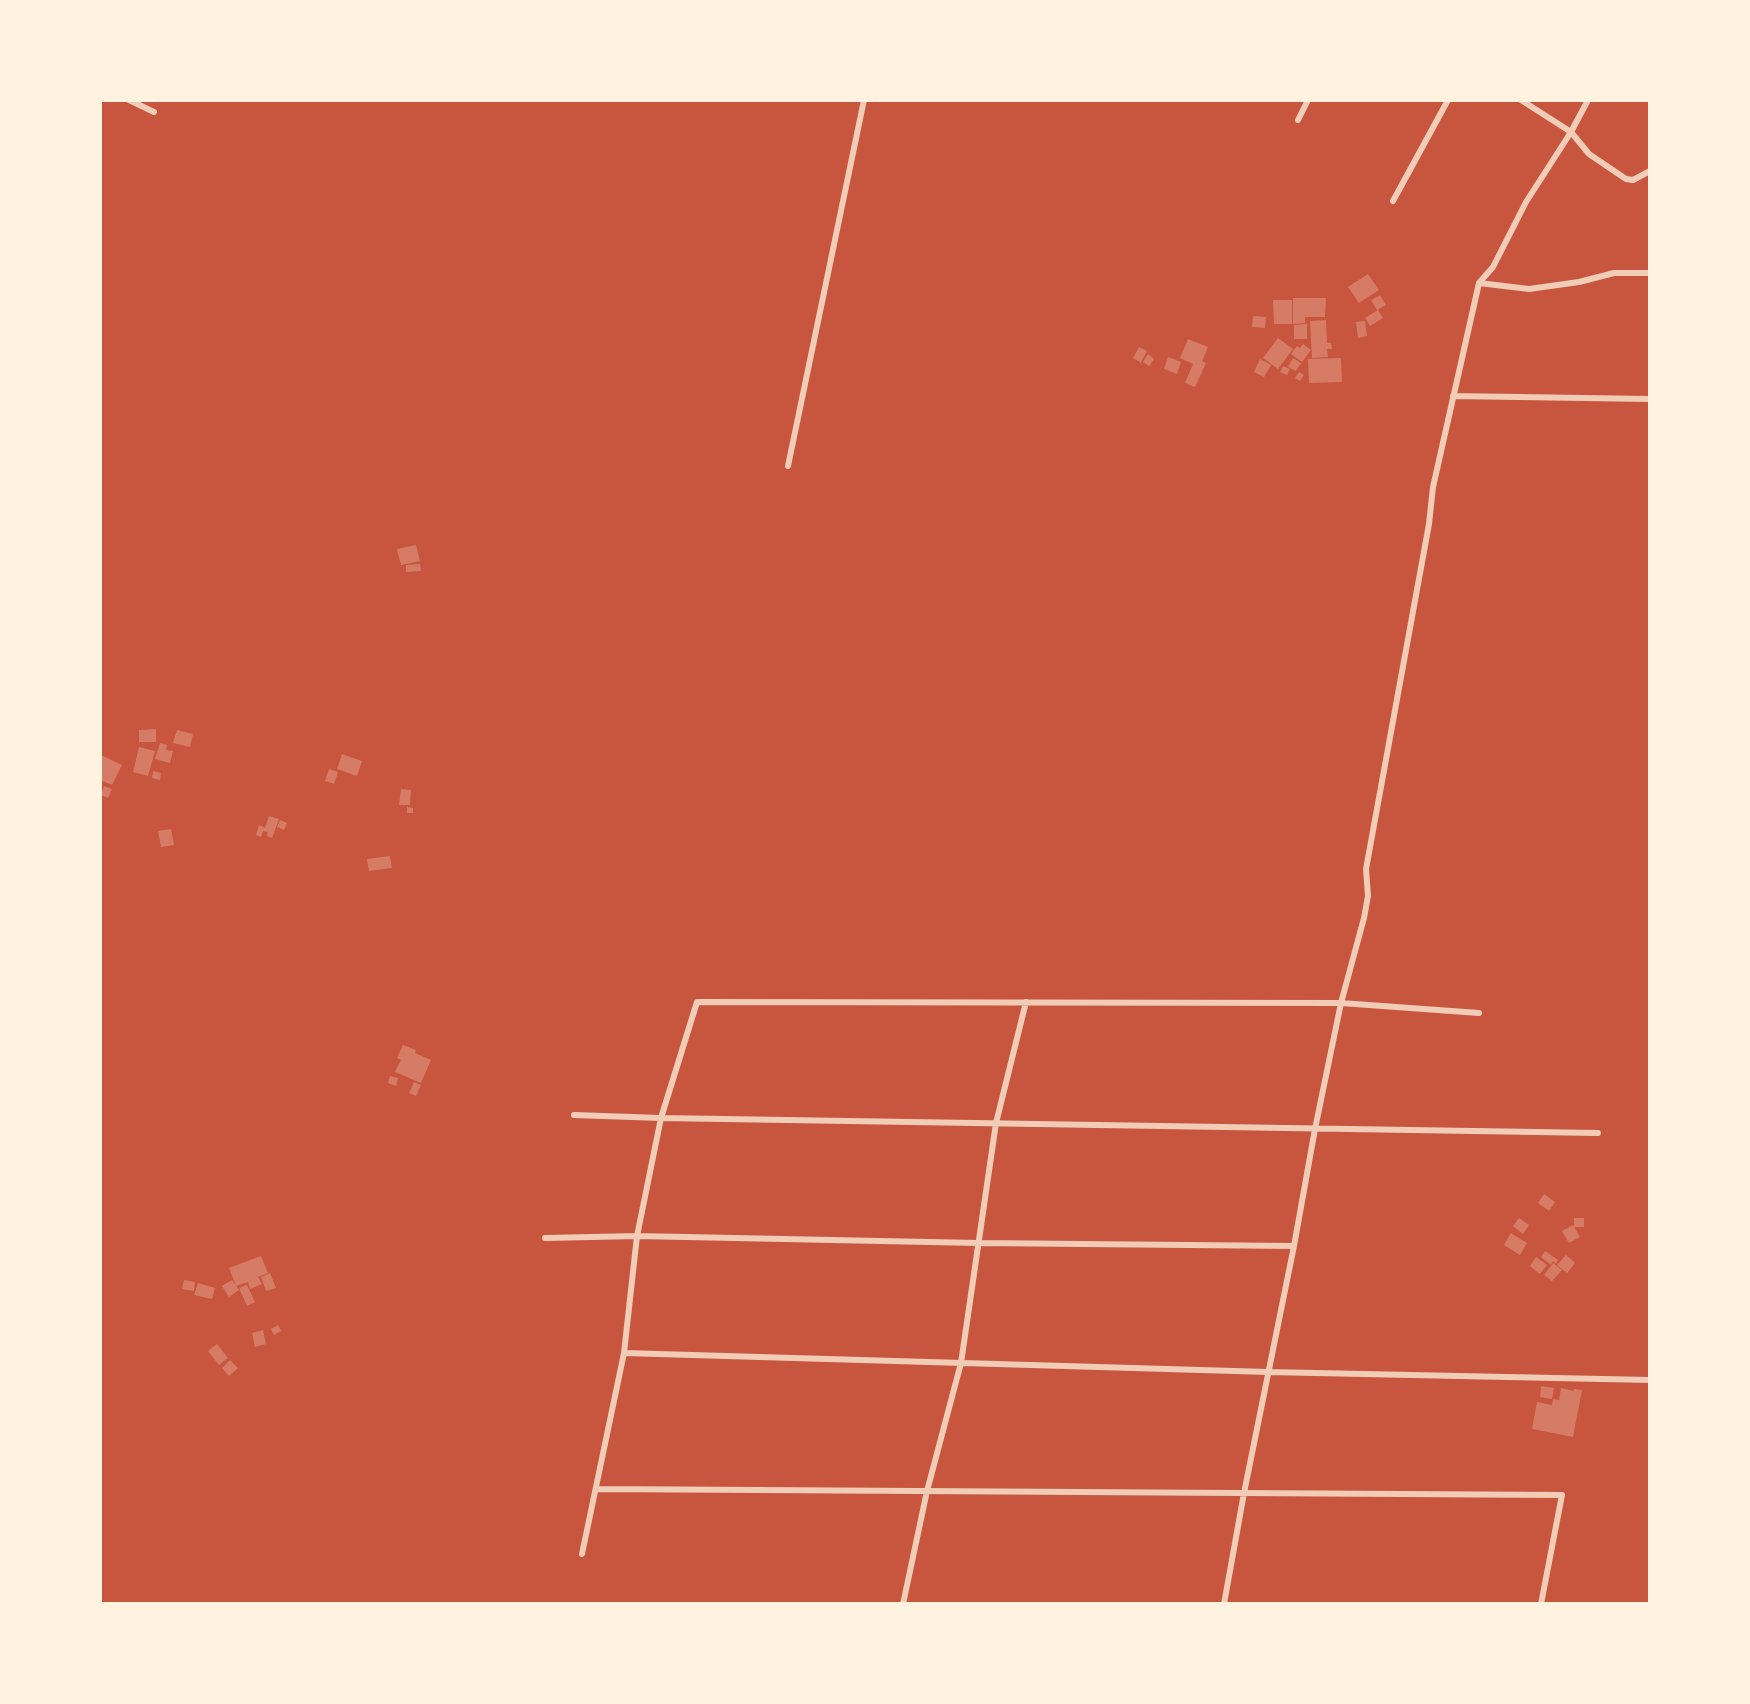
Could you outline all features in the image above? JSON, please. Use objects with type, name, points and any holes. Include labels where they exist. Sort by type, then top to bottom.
[{"type":"street","points":[[129,100],[154,112]]},
{"type":"street","points":[[788,466],[864,100]]},
{"type":"street","points":[[1298,120],[1308,100]]},
{"type":"street","points":[[1393,201],[1448,100]]},
{"type":"street","points":[[1521,100],[1571,132],[1589,154],[1626,179],[1633,180],[1650,171]]},
{"type":"street","points":[[1224,1604],[1315,1129],[1341,1003],[1364,918],[1368,896],[1366,869],[1429,524],[1433,487],[1479,283],[1494,267],[1526,202],[1571,132],[1588,100]]},
{"type":"street","points":[[1479,283],[1529,289],[1579,282],[1614,273],[1650,273]]},
{"type":"street","points":[[1453,396],[1650,399]]},
{"type":"street","points":[[582,1554],[624,1353],[637,1236],[661,1118],[697,1002],[1341,1003],[1479,1013]]},
{"type":"street","points":[[903,1604],[927,1491],[961,1363],[996,1123],[1026,1002]]},
{"type":"street","points":[[574,1115],[1598,1133]]},
{"type":"street","points":[[545,1238],[637,1236],[978,1243],[1294,1246]]},
{"type":"street","points":[[624,1353],[1268,1372],[1650,1380]]},
{"type":"street","points":[[596,1489],[1562,1495],[1541,1604]]},
{"type":"building","points":[[1368,274],[1379,290],[1359,303],[1348,287]]},
{"type":"building","points":[[1380,295],[1386,305],[1377,310],[1371,300]]},
{"type":"building","points":[[1293,298],[1326,298],[1325,317],[1305,317],[1305,323],[1293,324]]},
{"type":"building","points":[[1273,300],[1292,300],[1292,324],[1274,324]]},
{"type":"building","points":[[1378,310],[1383,318],[1370,326],[1365,318]]},
{"type":"building","points":[[1253,316],[1266,317],[1265,328],[1252,327]]},
{"type":"building","points":[[1326,320],[1327,343],[1331,343],[1332,349],[1327,349],[1328,357],[1312,358],[1310,321]]},
{"type":"building","points":[[1365,321],[1367,336],[1358,338],[1356,322]]},
{"type":"building","points":[[1307,324],[1307,339],[1294,339],[1294,325]]},
{"type":"building","points":[[1278,338],[1293,349],[1278,369],[1263,358]]},
{"type":"building","points":[[1188,339],[1208,347],[1202,361],[1206,363],[1195,387],[1185,383],[1193,364],[1180,358]]},
{"type":"building","points":[[1303,344],[1311,350],[1302,362],[1291,354],[1297,346],[1300,348]]},
{"type":"building","points":[[1139,347],[1147,351],[1140,364],[1133,358]]},
{"type":"building","points":[[1148,354],[1154,359],[1149,366],[1143,362]]},
{"type":"building","points":[[1168,357],[1181,362],[1177,374],[1164,369]]},
{"type":"building","points":[[1293,358],[1301,363],[1296,371],[1288,367]]},
{"type":"building","points":[[1341,358],[1342,382],[1309,383],[1308,359]]},
{"type":"building","points":[[1260,359],[1271,365],[1264,377],[1254,372]]},
{"type":"building","points":[[1283,366],[1290,369],[1287,375],[1280,372]]},
{"type":"building","points":[[1299,372],[1304,375],[1300,381],[1295,378]]},
{"type":"building","points":[[416,545],[420,561],[401,565],[397,549]]},
{"type":"building","points":[[420,564],[421,571],[406,572],[406,565]]},
{"type":"building","points":[[156,729],[156,742],[139,742],[139,730]]},
{"type":"building","points":[[177,730],[193,734],[190,747],[173,743]]},
{"type":"building","points":[[160,743],[167,745],[166,750],[173,751],[170,763],[155,759]]},
{"type":"building","points":[[139,747],[155,751],[148,776],[133,772]]},
{"type":"building","points":[[342,754],[362,761],[357,776],[337,769]]},
{"type":"building","points":[[101,755],[122,765],[112,785],[100,780]]},
{"type":"building","points":[[329,769],[338,772],[334,784],[325,781]]},
{"type":"building","points":[[153,771],[161,773],[160,780],[152,778]]},
{"type":"building","points":[[104,786],[112,789],[108,798],[101,795]]},
{"type":"building","points":[[401,789],[411,790],[410,805],[399,805]]},
{"type":"building","points":[[407,807],[413,808],[413,813],[407,813]]},
{"type":"building","points":[[269,816],[279,819],[272,838],[267,836],[268,832],[263,831],[261,837],[256,835],[259,825],[265,828]]},
{"type":"building","points":[[280,820],[287,823],[284,830],[277,827]]},
{"type":"building","points":[[171,829],[174,845],[161,847],[158,831]]},
{"type":"building","points":[[390,856],[392,868],[369,871],[367,859]]},
{"type":"building","points":[[403,1045],[431,1060],[421,1083],[395,1072],[401,1060],[397,1058]]},
{"type":"building","points":[[390,1076],[398,1078],[396,1086],[388,1083]]},
{"type":"building","points":[[414,1082],[421,1085],[416,1096],[409,1093]]},
{"type":"building","points":[[1544,1194],[1555,1202],[1549,1211],[1538,1203]]},
{"type":"building","points":[[1519,1218],[1529,1225],[1523,1234],[1513,1226]]},
{"type":"building","points":[[1574,1218],[1584,1218],[1584,1227],[1574,1227]]},
{"type":"building","points":[[1573,1225],[1580,1237],[1569,1243],[1562,1231]]},
{"type":"building","points":[[1511,1233],[1527,1243],[1520,1255],[1504,1245]]},
{"type":"building","points":[[1545,1251],[1558,1260],[1556,1264],[1553,1261],[1551,1265],[1541,1257]]},
{"type":"building","points":[[1566,1255],[1575,1263],[1567,1273],[1557,1265]]},
{"type":"building","points":[[261,1256],[268,1273],[258,1277],[262,1284],[250,1289],[248,1282],[236,1286],[229,1268]]},
{"type":"building","points":[[1536,1257],[1547,1265],[1540,1274],[1530,1266]]},
{"type":"building","points":[[1553,1263],[1562,1270],[1552,1281],[1544,1275]]},
{"type":"building","points":[[270,1273],[276,1288],[266,1291],[261,1277]]},
{"type":"building","points":[[184,1280],[195,1282],[194,1291],[182,1289]]},
{"type":"building","points":[[232,1280],[239,1290],[229,1297],[222,1286]]},
{"type":"building","points":[[198,1283],[215,1288],[212,1299],[194,1295]]},
{"type":"building","points":[[247,1285],[255,1302],[247,1306],[239,1288]]},
{"type":"building","points":[[278,1325],[281,1331],[274,1335],[271,1329]]},
{"type":"building","points":[[263,1330],[266,1344],[255,1347],[252,1333]]},
{"type":"building","points":[[217,1344],[228,1358],[219,1365],[208,1351]]},
{"type":"building","points":[[230,1360],[238,1368],[229,1376],[222,1368]]},
{"type":"building","points":[[1541,1386],[1554,1388],[1552,1399],[1540,1397]]},
{"type":"building","points":[[1561,1388],[1582,1390],[1573,1437],[1532,1429],[1537,1402],[1552,1405],[1553,1399],[1559,1400]]}]
